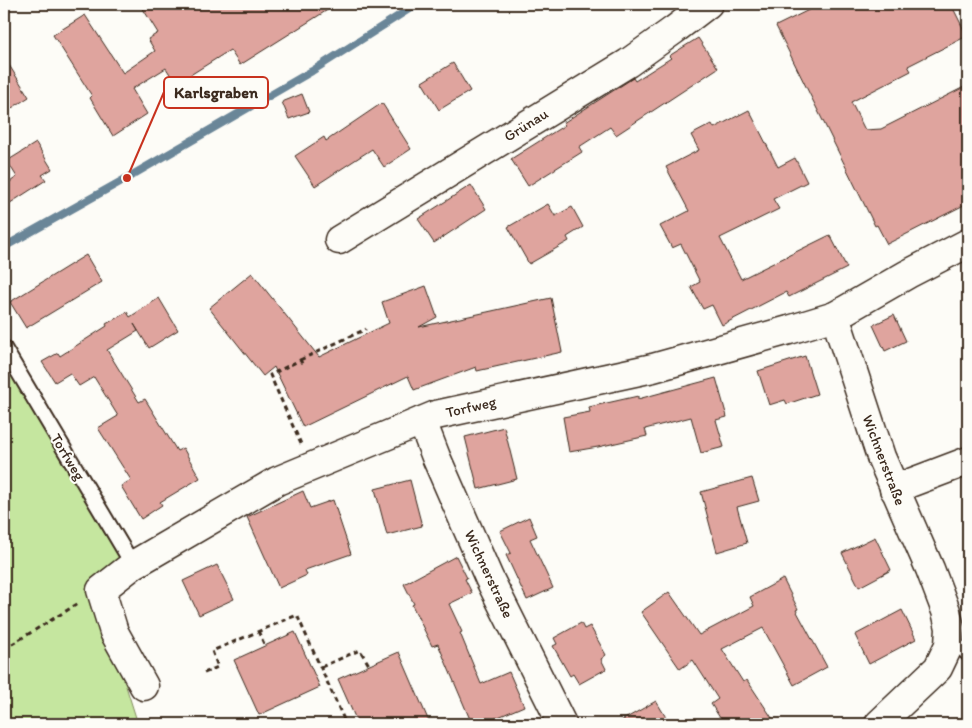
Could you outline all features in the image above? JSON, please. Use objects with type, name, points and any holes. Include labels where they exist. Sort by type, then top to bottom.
[{"type":"street","name":"Grünau","points":[[339,240],[628,63],[708,4]]},
{"type":"street","points":[[834,316],[968,243]]},
{"type":"street","name":"Torfweg","points":[[101,590],[133,565],[277,482],[436,415],[653,368],[834,316]]},
{"type":"street","name":"Wichnerstraße","points":[[834,316],[881,457],[930,569],[959,650],[879,724]]},
{"type":"street","name":"Wichnerstraße","points":[[422,421],[490,578],[562,724]]},
{"type":"street","points":[[894,489],[968,461]]},
{"type":"street","points":[[101,590],[114,632],[144,686]]},
{"type":"lane","name":"Torfweg","points":[[4,348],[133,565]]},
{"type":"path","points":[[312,467],[270,375],[366,328]]},
{"type":"path","points":[[300,360],[303,365]]},
{"type":"path","points":[[4,649],[101,590]]},
{"type":"path","points":[[204,673],[218,667],[212,651],[297,615],[346,724]]},
{"type":"path","points":[[258,631],[265,646]]},
{"type":"path","points":[[321,667],[360,650],[369,665]]},
{"type":"green space","points":[[4,363],[123,563],[99,601],[138,724],[4,724]]},
{"type":"building","points":[[140,4],[337,4],[240,65],[230,50],[176,84],[166,68],[132,89],[147,114],[113,136],[90,98],[92,96],[53,35],[85,15],[123,73],[155,51],[148,39],[158,33]]},
{"type":"building","points":[[821,4],[951,4],[967,36],[908,66],[911,71],[851,102],[865,130],[881,129],[968,85],[968,203],[887,244],[877,225],[875,226],[776,26]]},
{"type":"building","points":[[698,38],[718,68],[616,135],[610,127],[579,147],[582,152],[528,186],[511,159],[565,125],[563,123],[633,78],[635,81],[671,58],[669,56]]},
{"type":"building","points":[[4,57],[29,97],[4,113]]},
{"type":"building","points":[[453,63],[470,91],[439,110],[422,82]]},
{"type":"building","points":[[302,94],[309,112],[289,119],[282,102]]},
{"type":"building","points":[[382,103],[411,149],[384,167],[372,149],[315,186],[295,156],[324,137],[326,141]]},
{"type":"building","points":[[749,110],[778,167],[795,158],[807,182],[773,199],[779,209],[720,238],[741,279],[830,235],[847,268],[789,297],[786,292],[722,325],[712,305],[703,309],[691,287],[700,282],[681,244],[672,248],[660,226],[689,211],[666,167],[699,150],[691,135],[712,124],[714,128]]},
{"type":"building","points":[[36,143],[52,169],[42,175],[46,180],[4,207],[4,186],[17,177],[7,161]]},
{"type":"building","points":[[471,185],[486,209],[434,243],[418,219]]},
{"type":"building","points":[[548,204],[555,216],[572,207],[583,227],[567,237],[569,241],[529,264],[508,227]]},
{"type":"building","points":[[86,255],[102,282],[26,328],[10,302]]},
{"type":"building","points":[[252,273],[319,357],[389,323],[382,302],[426,286],[437,317],[419,327],[551,298],[562,352],[477,371],[476,367],[414,390],[408,376],[303,427],[274,367],[263,376],[209,308]]},
{"type":"building","points":[[159,298],[178,330],[149,348],[134,324],[138,331],[107,350],[139,402],[145,399],[177,451],[183,448],[200,478],[160,502],[162,505],[141,519],[121,486],[131,480],[98,428],[118,416],[94,377],[79,386],[70,373],[55,382],[42,362],[58,353],[60,356],[107,326],[106,324],[127,312],[130,317]]},
{"type":"building","points":[[894,315],[906,341],[885,351],[873,325]]},
{"type":"building","points":[[805,356],[817,394],[787,404],[785,400],[769,405],[758,371]]},
{"type":"building","points":[[716,378],[727,417],[716,420],[724,447],[701,453],[691,417],[645,429],[647,436],[569,452],[563,417],[590,412],[589,407],[638,396],[638,399]]},
{"type":"building","points":[[504,427],[517,479],[478,489],[465,437]]},
{"type":"building","points":[[752,478],[759,501],[737,507],[747,543],[717,552],[701,492]]},
{"type":"building","points":[[410,480],[422,526],[387,535],[375,489]]},
{"type":"building","points":[[303,491],[310,508],[333,500],[351,554],[305,570],[307,575],[279,588],[247,517]]},
{"type":"building","points":[[529,517],[537,536],[530,539],[553,588],[527,600],[506,555],[511,553],[500,531]]},
{"type":"building","points":[[875,537],[891,570],[859,587],[842,553]]},
{"type":"building","points":[[456,556],[472,593],[449,604],[462,632],[460,633],[481,684],[509,672],[524,706],[482,724],[472,724],[438,644],[432,646],[404,584]]},
{"type":"building","points":[[217,565],[234,599],[199,615],[183,581]]},
{"type":"building","points":[[783,579],[798,609],[796,610],[827,667],[794,685],[763,628],[722,649],[743,682],[747,680],[776,724],[724,724],[711,704],[718,699],[693,660],[680,669],[641,612],[669,592],[699,635],[754,606],[750,597]]},
{"type":"building","points":[[902,610],[916,639],[869,664],[855,635]]},
{"type":"building","points":[[581,623],[584,629],[590,626],[606,655],[601,659],[606,669],[579,684],[573,674],[570,676],[553,646],[557,644],[554,638]]},
{"type":"building","points":[[295,632],[320,687],[259,715],[234,660]]},
{"type":"building","points":[[399,652],[430,724],[358,724],[338,679]]},
{"type":"building","points":[[656,701],[670,724],[616,724]]},
{"type":"waterway","points":[[4,247],[312,71],[417,4]]},
{"type":"place","name":"Karlsgraben","points":[[127,178]]}]
